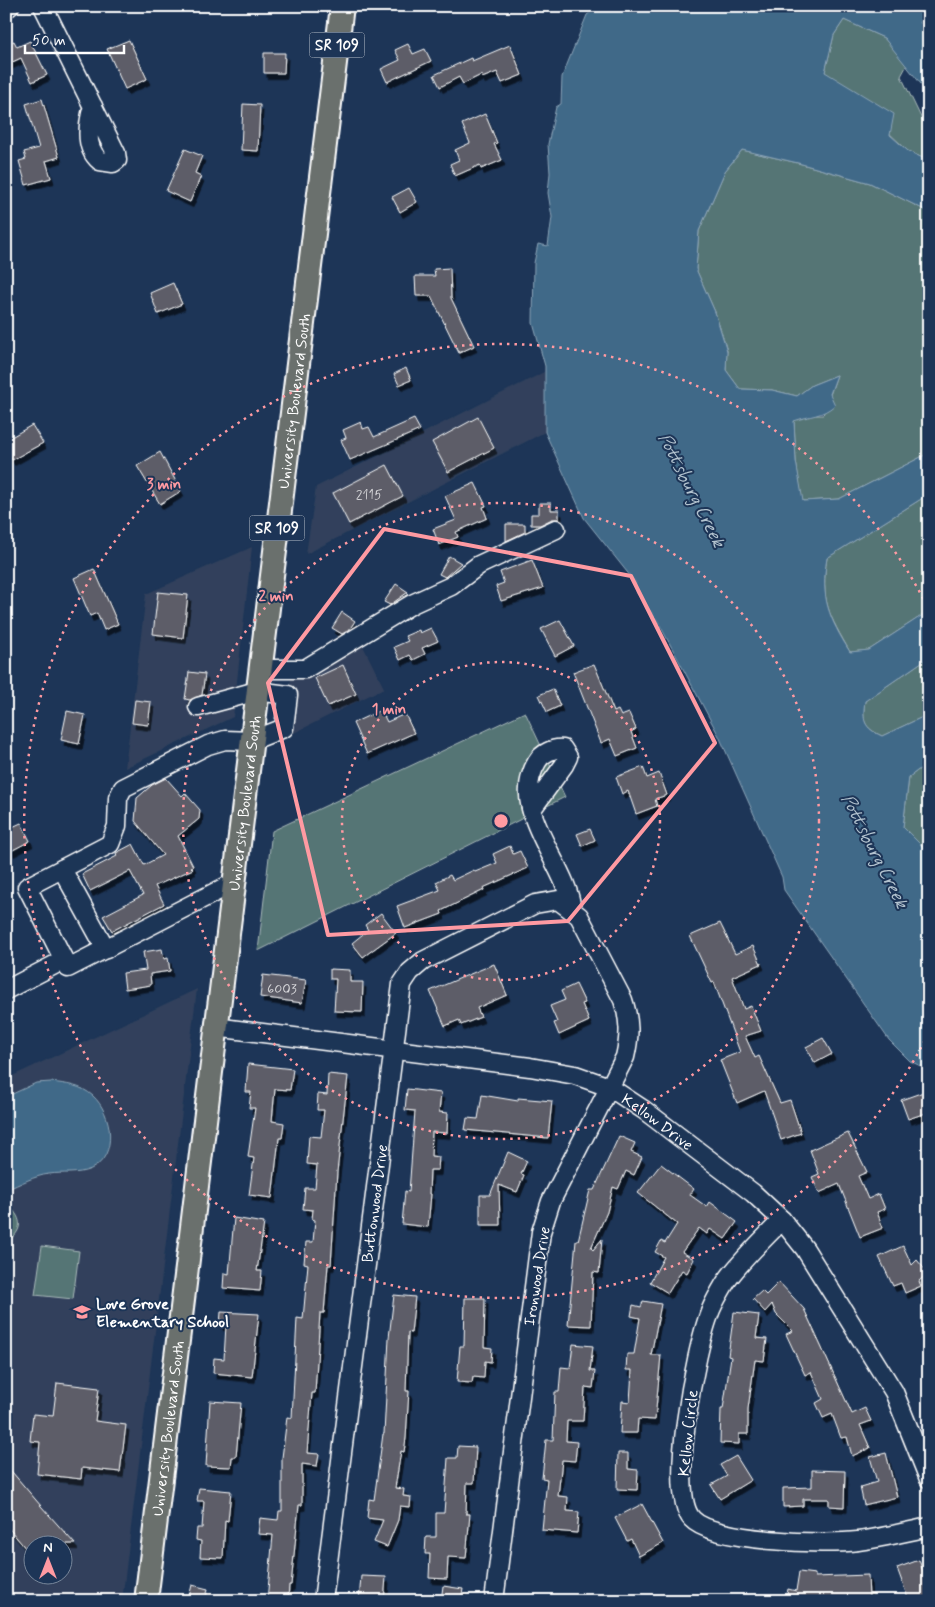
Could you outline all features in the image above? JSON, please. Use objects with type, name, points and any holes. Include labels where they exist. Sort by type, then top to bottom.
[{"type":"main road","name":"University Boulevard South","points":[[146,1601],[215,1027],[342,6]]},
{"type":"street","points":[[6,8],[10,6]]},
{"type":"street","points":[[43,6],[93,106]]},
{"type":"street","points":[[260,669],[305,669],[412,604],[451,586],[479,565],[556,528]]},
{"type":"street","points":[[198,707],[257,691],[288,694],[284,728],[251,740],[225,740],[208,745],[123,788],[118,798],[117,826],[110,844],[28,887],[68,968],[233,882]]},
{"type":"street","points":[[532,809],[539,833],[571,896],[565,906]]},
{"type":"street","points":[[62,869],[106,949]]},
{"type":"street","name":"Buttonwood Drive","points":[[323,1601],[392,1050],[402,984],[410,972],[423,961],[535,904],[565,906]]},
{"type":"street","name":"Ironwood Drive","points":[[494,1601],[535,1263],[541,1232],[551,1201],[625,1057],[630,1035],[628,1015],[623,1000],[579,916],[565,906]]},
{"type":"street","points":[[6,990],[64,960]]},
{"type":"street","name":"Kellow Drive","points":[[215,1027],[530,1067],[575,1075],[610,1088],[644,1110],[753,1193],[782,1220],[805,1249],[894,1392],[929,1479]]},
{"type":"street","name":"Kellow Circle","points":[[782,1220],[725,1283],[709,1315],[698,1351],[690,1394],[680,1479],[685,1508],[691,1519],[704,1528],[726,1535],[827,1543],[858,1541],[929,1527]]},
{"type":"highlighted area","points":[[384,529],[631,576],[715,743],[568,921],[328,935],[268,683]]},
{"type":"shaded area","points":[[544,372],[545,432],[306,554],[316,487]]},
{"type":"shaded area","points":[[252,547],[233,717],[125,768],[146,594]]},
{"type":"shaded area","points":[[362,644],[384,688],[282,739],[291,679]]},
{"type":"shaded area","name":"Love Grove Elementary School","points":[[197,989],[122,1601],[6,1601],[6,1079]]},
{"type":"green space","points":[[844,20],[884,38],[907,65],[901,76],[929,134],[929,161],[908,151],[825,72],[834,35]]},
{"type":"green space","points":[[742,150],[870,183],[929,212],[929,453],[839,499],[802,501],[796,461],[794,420],[813,415],[823,415],[837,375],[812,385],[797,396],[772,390],[740,389],[726,370],[727,351],[715,312],[696,269],[699,231],[725,171]]},
{"type":"green space","points":[[929,494],[929,611],[869,650],[850,652],[828,607],[825,586],[827,558]]},
{"type":"green space","points":[[929,657],[929,714],[882,736],[871,730],[865,723],[865,701]]},
{"type":"green space","points":[[525,712],[565,797],[258,951],[272,831]]},
{"type":"green space","points":[[929,762],[929,853],[903,827],[909,777]]},
{"type":"green space","points":[[8,1209],[12,1209],[16,1214],[19,1227],[15,1235],[6,1242]]},
{"type":"green space","points":[[42,1246],[79,1251],[73,1299],[35,1295]]},
{"type":"water","name":"Pottsburg Creek","points":[[598,6],[928,7],[920,23],[929,27],[929,94],[884,38],[844,20],[834,35],[825,72],[894,114],[890,135],[908,151],[929,161],[929,212],[870,183],[742,150],[725,171],[699,231],[696,269],[715,312],[727,351],[726,370],[740,389],[772,390],[797,396],[812,385],[837,375],[830,394],[835,405],[820,414],[794,421],[796,461],[803,501],[839,499],[929,453],[929,494],[827,558],[825,585],[828,607],[832,618],[850,652],[869,650],[929,611],[929,657],[865,701],[864,719],[871,730],[882,736],[929,714],[929,762],[909,777],[903,827],[929,853],[929,1070],[910,1061],[889,1040],[784,890],[782,877],[719,736],[657,620],[637,593],[635,582],[584,518],[545,432],[545,366],[533,323],[534,263],[538,244],[548,246],[552,217],[548,193],[550,173],[548,144],[556,107],[561,104],[562,77],[587,15]]},
{"type":"water","points":[[51,1082],[83,1089],[100,1103],[105,1113],[110,1134],[106,1154],[100,1163],[91,1169],[80,1172],[43,1175],[6,1190],[6,1097],[36,1083]]},
{"type":"building","points":[[129,40],[147,79],[125,89],[107,49]]},
{"type":"building","points":[[14,41],[17,47],[30,41],[47,75],[32,82],[21,58],[6,65],[6,44]]},
{"type":"building","points":[[408,44],[413,54],[425,49],[431,61],[387,82],[381,69],[400,60],[395,50]]},
{"type":"building","points":[[510,45],[522,75],[502,83],[497,72],[482,78],[481,75],[463,84],[459,77],[440,87],[434,75],[471,58],[472,61]]},
{"type":"building","points":[[264,53],[285,53],[284,73],[264,73]]},
{"type":"building","points":[[42,99],[59,157],[46,161],[51,178],[26,185],[19,161],[26,159],[24,152],[39,148],[26,104]]},
{"type":"building","points":[[243,104],[260,105],[258,151],[241,150]]},
{"type":"building","points":[[485,114],[497,143],[494,144],[502,160],[481,169],[480,165],[455,176],[450,164],[459,160],[455,150],[470,143],[462,124]]},
{"type":"building","points":[[185,149],[202,156],[195,173],[201,176],[190,202],[166,191]]},
{"type":"building","points":[[409,188],[417,202],[400,212],[392,197]]},
{"type":"building","points":[[450,268],[451,298],[474,346],[459,353],[431,296],[416,296],[415,276],[435,276],[434,269]]},
{"type":"building","points":[[173,283],[182,304],[158,314],[150,293]]},
{"type":"building","points":[[406,368],[411,380],[399,385],[394,374]]},
{"type":"building","points":[[478,417],[494,448],[448,472],[432,442]]},
{"type":"building","points":[[414,419],[420,430],[350,460],[341,440],[346,438],[343,430],[361,422],[363,429],[369,427],[374,437]]},
{"type":"building","points":[[32,425],[43,443],[12,460],[6,451],[6,440]]},
{"type":"building","points":[[160,452],[181,491],[160,504],[137,466]]},
{"type":"building","points":[[387,465],[403,496],[349,524],[333,493]]},
{"type":"building","points":[[475,483],[486,506],[483,507],[487,518],[456,532],[458,537],[439,545],[433,529],[456,520],[445,496]]},
{"type":"building","points":[[539,503],[551,503],[551,510],[559,510],[559,519],[552,519],[540,525],[531,525],[531,514],[539,514]]},
{"type":"building","points":[[506,524],[525,524],[525,532],[506,541]]},
{"type":"building","points":[[449,556],[461,563],[445,577],[439,574]]},
{"type":"building","points":[[532,560],[543,588],[501,601],[496,586],[504,583],[500,572]]},
{"type":"building","points":[[94,569],[118,624],[104,630],[97,613],[90,616],[74,578]]},
{"type":"building","points":[[396,584],[408,592],[390,605],[384,602]]},
{"type":"building","points":[[158,592],[188,595],[183,638],[153,634]]},
{"type":"building","points":[[342,612],[355,621],[349,630],[342,634],[332,628]]},
{"type":"building","points":[[560,620],[574,646],[555,656],[541,629]]},
{"type":"building","points":[[431,628],[438,641],[422,648],[425,654],[413,660],[410,655],[400,660],[394,647],[408,641],[405,636],[419,630],[420,633]]},
{"type":"building","points":[[594,664],[614,712],[618,710],[621,716],[629,713],[636,729],[631,732],[637,748],[617,756],[610,739],[601,743],[573,672]]},
{"type":"building","points":[[343,665],[356,694],[328,706],[315,678]]},
{"type":"building","points":[[189,672],[205,674],[202,695],[190,700],[185,699]]},
{"type":"building","points":[[553,689],[560,706],[547,712],[539,695]]},
{"type":"building","points":[[135,700],[151,702],[148,725],[132,723]]},
{"type":"building","points":[[381,710],[387,722],[405,714],[414,733],[367,754],[353,723]]},
{"type":"building","points":[[67,711],[85,715],[79,744],[61,740]]},
{"type":"building","points":[[643,767],[647,778],[659,773],[667,795],[655,799],[657,806],[636,814],[628,791],[622,794],[616,777]]},
{"type":"building","points":[[166,778],[182,796],[185,793],[200,810],[199,819],[178,836],[193,869],[155,886],[164,904],[112,931],[103,916],[143,895],[130,871],[90,891],[82,874],[117,856],[116,853],[133,844],[144,865],[163,855],[135,821],[137,798],[152,785]]},
{"type":"building","points":[[21,823],[30,841],[11,851],[6,842],[6,830]]},
{"type":"building","points":[[590,829],[595,840],[582,846],[577,834]]},
{"type":"building","points":[[510,846],[513,854],[520,851],[528,868],[483,888],[484,890],[441,911],[442,914],[405,928],[397,906],[440,890],[436,882],[450,875],[453,880],[474,870],[475,872],[497,863],[493,854]]},
{"type":"building","points":[[381,913],[396,933],[363,957],[352,943],[368,930],[365,925]]},
{"type":"building","points":[[720,923],[735,954],[753,946],[761,964],[732,977],[744,1009],[751,1006],[761,1031],[745,1036],[755,1058],[759,1056],[780,1103],[790,1100],[801,1133],[781,1140],[764,1091],[737,1103],[720,1060],[740,1052],[714,982],[712,983],[690,936]]},
{"type":"building","points":[[162,949],[164,959],[168,958],[170,971],[150,974],[151,985],[125,989],[123,973],[146,970],[143,952]]},
{"type":"building","points":[[494,964],[507,995],[477,1008],[481,1017],[461,1025],[459,1020],[445,1026],[430,991]]},
{"type":"building","points":[[330,969],[350,970],[350,982],[363,982],[362,1012],[334,1011],[336,979],[330,979]]},
{"type":"building","points":[[263,975],[306,980],[302,1003],[260,997]]},
{"type":"building","points":[[576,984],[585,1003],[582,1004],[589,1021],[559,1035],[554,1023],[557,1022],[550,1006],[565,1000],[561,991]]},
{"type":"building","points":[[823,1038],[832,1054],[815,1063],[806,1047]]},
{"type":"building","points":[[248,1064],[293,1069],[290,1090],[275,1089],[272,1121],[284,1123],[282,1138],[279,1138],[272,1198],[249,1195],[254,1158],[248,1157],[255,1108],[249,1108],[251,1092],[246,1092]]},
{"type":"building","points":[[328,1074],[348,1076],[337,1172],[331,1265],[328,1265],[324,1313],[320,1313],[315,1393],[312,1393],[307,1453],[319,1454],[317,1466],[302,1464],[302,1505],[299,1505],[288,1601],[267,1601],[273,1535],[258,1534],[260,1518],[278,1520],[279,1511],[282,1511],[282,1458],[287,1417],[292,1418],[297,1318],[303,1319],[308,1264],[304,1263],[306,1242],[313,1242],[315,1220],[312,1219],[313,1210],[303,1209],[305,1188],[315,1188],[317,1165],[307,1164],[309,1136],[321,1137],[324,1110],[317,1110],[318,1094],[327,1095]]},
{"type":"building","points":[[407,1089],[441,1093],[439,1112],[448,1113],[447,1133],[432,1132],[431,1156],[439,1157],[438,1170],[430,1170],[429,1194],[431,1194],[428,1227],[402,1224],[405,1191],[409,1192],[415,1111],[405,1110]]},
{"type":"building","points":[[929,1090],[929,1112],[908,1119],[901,1100]]},
{"type":"building","points":[[482,1095],[518,1101],[518,1098],[552,1101],[548,1138],[465,1130],[467,1118],[478,1119]]},
{"type":"building","points":[[848,1133],[867,1172],[858,1176],[868,1199],[879,1194],[885,1209],[877,1212],[883,1228],[860,1237],[839,1184],[819,1193],[812,1177],[819,1174],[810,1150]]},
{"type":"building","points":[[619,1136],[635,1143],[631,1152],[642,1157],[634,1175],[626,1171],[618,1189],[613,1187],[607,1212],[591,1248],[593,1250],[602,1239],[599,1273],[593,1272],[591,1326],[568,1325],[576,1241],[578,1241],[590,1190],[594,1190]]},
{"type":"building","points":[[508,1152],[527,1161],[521,1174],[524,1175],[517,1192],[499,1185],[500,1225],[480,1225],[480,1195],[490,1195]]},
{"type":"building","points":[[661,1164],[694,1189],[690,1195],[707,1207],[710,1202],[737,1222],[725,1239],[710,1229],[707,1234],[699,1228],[682,1252],[694,1259],[687,1273],[682,1270],[668,1293],[650,1282],[664,1257],[655,1252],[661,1241],[665,1243],[677,1224],[638,1193]]},
{"type":"building","points":[[234,1218],[264,1223],[257,1271],[262,1271],[260,1291],[223,1288],[224,1273],[229,1274]]},
{"type":"building","points":[[903,1246],[912,1265],[917,1260],[928,1273],[919,1281],[921,1286],[905,1293],[901,1283],[893,1286],[879,1257]]},
{"type":"building","points":[[779,1282],[804,1309],[852,1414],[865,1408],[871,1421],[860,1425],[870,1448],[852,1456],[847,1437],[841,1438],[832,1414],[823,1418],[816,1403],[823,1399],[811,1372],[805,1375],[786,1334],[793,1331],[776,1314],[772,1304],[765,1312],[753,1299],[762,1291],[766,1295]]},
{"type":"building","points":[[394,1295],[415,1297],[411,1333],[408,1332],[406,1391],[409,1391],[406,1438],[404,1452],[401,1451],[395,1488],[404,1489],[403,1496],[411,1497],[410,1507],[400,1506],[398,1520],[387,1547],[374,1542],[383,1520],[367,1518],[369,1499],[374,1500],[384,1434],[389,1338]]},
{"type":"building","points":[[465,1298],[485,1298],[484,1347],[492,1348],[491,1362],[485,1361],[484,1378],[473,1377],[472,1383],[457,1382],[460,1346],[464,1346]]},
{"type":"building","points":[[643,1301],[661,1304],[651,1355],[661,1355],[655,1420],[638,1419],[637,1433],[620,1433],[622,1401],[630,1402],[632,1370],[626,1370],[627,1354],[634,1354],[640,1318],[631,1316],[633,1305],[641,1307]]},
{"type":"building","points":[[221,1312],[259,1314],[252,1377],[213,1373],[214,1358],[224,1359],[226,1325],[220,1325]]},
{"type":"building","points":[[734,1312],[759,1315],[756,1338],[767,1339],[764,1361],[755,1360],[748,1409],[748,1434],[739,1434],[739,1444],[720,1443],[721,1409],[723,1409],[731,1357],[728,1356]]},
{"type":"building","points":[[573,1344],[593,1346],[590,1371],[595,1371],[593,1388],[585,1387],[583,1421],[567,1421],[566,1441],[577,1442],[575,1461],[562,1460],[558,1496],[568,1497],[567,1511],[579,1512],[577,1533],[542,1530],[547,1479],[542,1478],[546,1440],[553,1440],[555,1392],[559,1392],[561,1367],[570,1368]]},
{"type":"building","points":[[57,1383],[99,1388],[95,1421],[126,1425],[120,1472],[82,1468],[81,1479],[37,1474],[40,1442],[30,1441],[33,1414],[53,1416]]},
{"type":"building","points":[[210,1401],[241,1403],[236,1457],[232,1457],[231,1467],[206,1466]]},
{"type":"building","points":[[458,1446],[476,1447],[474,1483],[467,1483],[466,1514],[470,1514],[466,1558],[448,1557],[447,1579],[429,1578],[430,1554],[425,1554],[426,1537],[436,1537],[436,1513],[444,1513],[448,1458],[457,1458]]},
{"type":"building","points":[[618,1453],[628,1453],[628,1469],[638,1470],[637,1490],[617,1489]]},
{"type":"building","points":[[886,1453],[897,1497],[864,1505],[860,1487],[877,1482],[870,1457]]},
{"type":"building","points":[[736,1456],[751,1480],[720,1499],[711,1485],[727,1476],[720,1465]]},
{"type":"building","points":[[6,1465],[66,1534],[22,1534],[22,1544],[6,1525]]},
{"type":"building","points":[[812,1470],[845,1471],[844,1507],[829,1506],[829,1499],[803,1499],[803,1506],[783,1507],[783,1488],[812,1487]]},
{"type":"building","points":[[199,1488],[231,1491],[228,1521],[225,1520],[223,1558],[200,1557],[201,1541],[196,1540],[197,1528],[202,1528],[204,1501],[197,1501]]},
{"type":"building","points":[[642,1504],[663,1543],[639,1556],[631,1539],[627,1541],[615,1518]]},
{"type":"building","points":[[919,1560],[929,1588],[929,1601],[909,1601],[897,1568]]},
{"type":"building","points":[[799,1572],[815,1574],[815,1577],[868,1575],[869,1599],[786,1600],[788,1589],[796,1591]]},
{"type":"building","points":[[361,1576],[386,1577],[384,1601],[359,1601]]},
{"type":"building","points":[[192,1585],[208,1589],[205,1601],[188,1601]]},
{"type":"building","points":[[443,1586],[463,1589],[461,1601],[441,1601]]},
{"type":"place","name":"Love Grove Elementary School","points":[[82,1312]]}]
